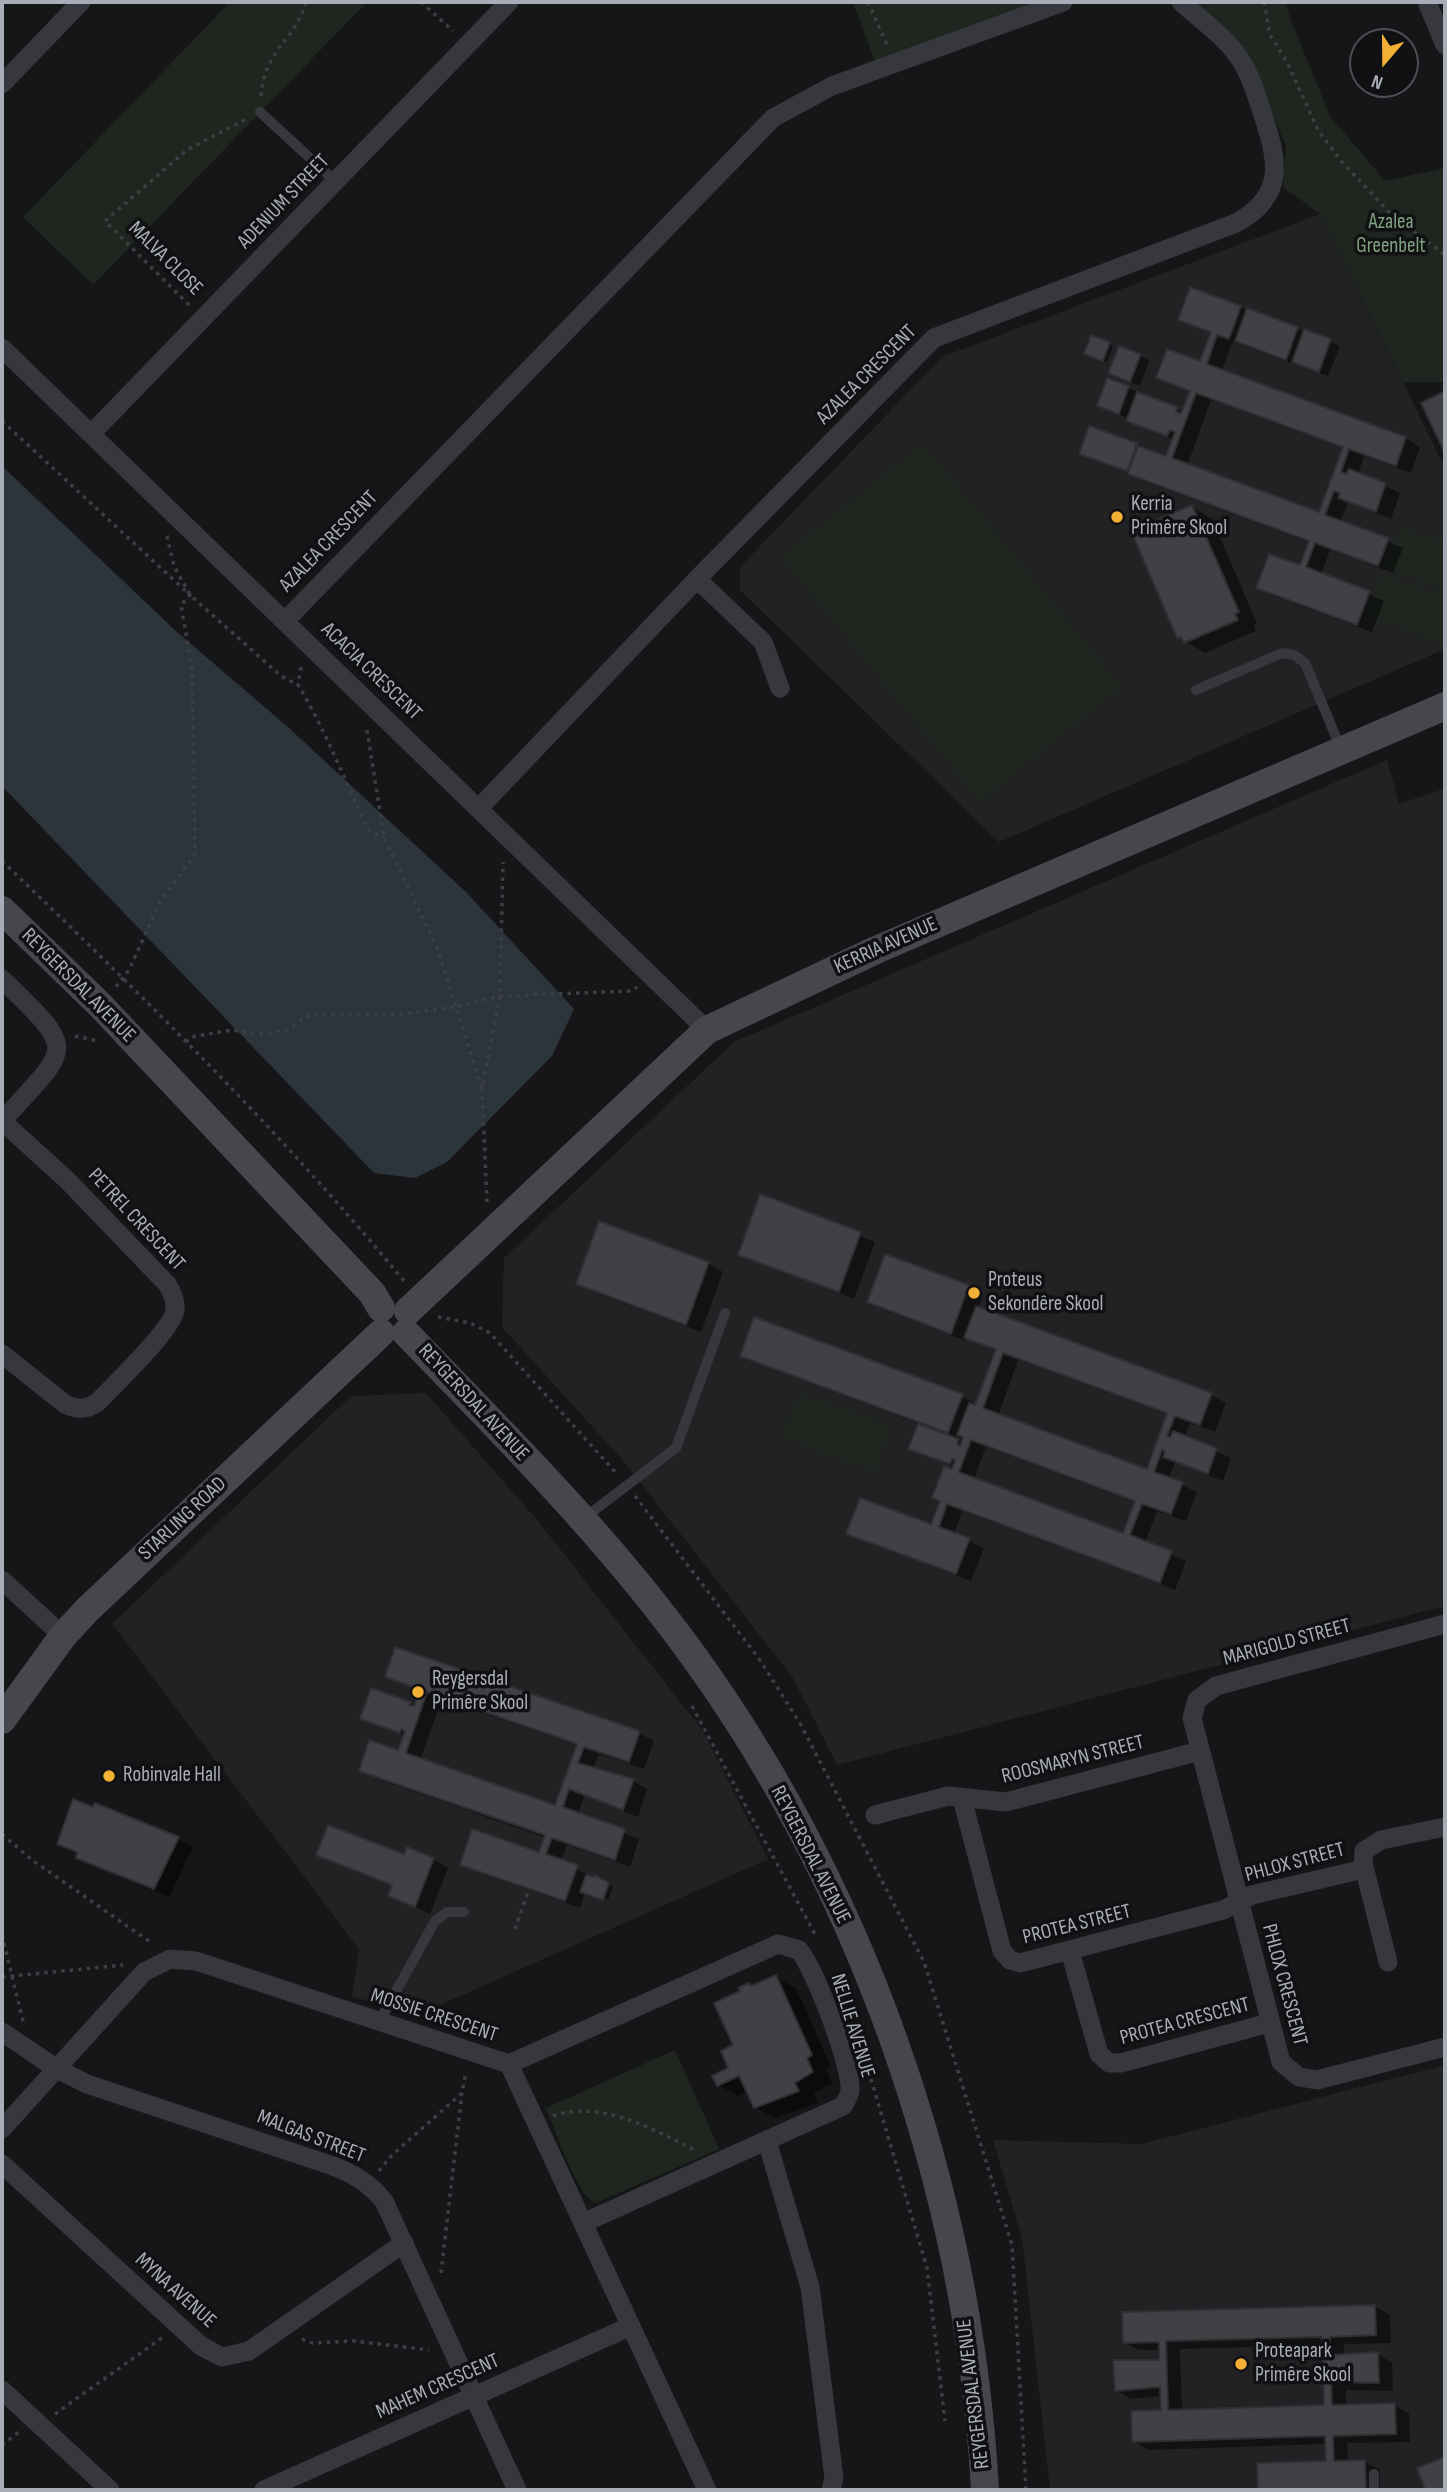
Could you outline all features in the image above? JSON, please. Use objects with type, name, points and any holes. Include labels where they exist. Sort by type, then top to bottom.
[{"type":"main road","name":"KERRIA AVENUE","points":[[399,1317],[707,1030],[876,950],[1445,706]]},
{"type":"main road","name":"REYGERSDAL AVENUE","points":[[2,910],[100,1006],[372,1293],[399,1317],[583,1519],[640,1586],[717,1690],[784,1802],[859,1954],[908,2087],[949,2235],[970,2344],[985,2490]]},
{"type":"main road","name":"STARLING ROAD","points":[[2,1720],[63,1636],[87,1610],[399,1317]]},
{"type":"street","points":[[2,84],[81,2]]},
{"type":"street","name":"ADENIUM STREET","points":[[91,434],[509,2]]},
{"type":"street","name":"AZALEA CRESCENT","points":[[285,621],[773,118],[832,86],[1063,2]]},
{"type":"street","name":"AZALEA CRESCENT","points":[[479,808],[697,579],[934,338],[1236,223],[1256,210],[1270,190],[1276,156],[1252,79],[1229,44],[1181,2]]},
{"type":"street","points":[[1427,2],[1445,46]]},
{"type":"street","name":"ACACIA CRESCENT","points":[[2,348],[707,1030]]},
{"type":"street","points":[[697,579],[763,642],[780,688]]},
{"type":"street","points":[[2,979],[48,1024],[57,1037],[54,1064],[2,1121]]},
{"type":"street","name":"PETREL CRESCENT","points":[[2,1121],[67,1180],[167,1284],[175,1310],[166,1329],[98,1402],[88,1408],[76,1409],[65,1404],[2,1354]]},
{"type":"street","points":[[2,1580],[63,1636]]},
{"type":"street","name":"MARIGOLD STREET","points":[[1200,1751],[1192,1718],[1197,1700],[1208,1689],[1445,1625]]},
{"type":"street","name":"ROOSMARYN STREET","points":[[875,1815],[947,1796],[1006,1802],[1200,1751]]},
{"type":"street","name":"PHLOX CRESCENT","points":[[1200,1751],[1281,2062],[1292,2073],[1305,2079],[1317,2080],[1445,2047]]},
{"type":"street","name":"PROTEA STREET","points":[[962,1798],[1005,1956],[1014,1962],[1025,1963],[1223,1910],[1238,1903]]},
{"type":"street","name":"PHLOX STREET","points":[[1388,1962],[1364,1869],[1364,1851],[1374,1842],[1445,1826]]},
{"type":"street","name":"PHLOX STREET","points":[[1238,1903],[1252,1895],[1364,1869]]},
{"type":"street","name":"NELLIE AVENUE","points":[[509,2064],[771,1946],[786,1944],[803,1956],[825,2000],[850,2091],[844,2106],[583,2223]]},
{"type":"street","name":"PROTEA CRESCENT","points":[[1070,1951],[1099,2054],[1109,2063],[1121,2063],[1269,2023]]},
{"type":"street","name":"MOSSIE CRESCENT","points":[[163,1960],[179,1958],[196,1961],[509,2064],[706,2490]]},
{"type":"street","points":[[2,2129],[145,1972],[163,1960]]},
{"type":"street","name":"MALGAS STREET","points":[[9,2037],[57,2069],[87,2084],[333,2166],[365,2182],[384,2201],[452,2343],[517,2490]]},
{"type":"street","points":[[766,2141],[810,2287],[834,2478],[831,2490]]},
{"type":"street","name":"MYNA AVENUE","points":[[2,2164],[179,2326],[208,2351],[222,2357],[240,2355],[404,2243]]},
{"type":"street","name":"MAHEM CRESCENT","points":[[264,2490],[631,2326]]},
{"type":"street","points":[[2,2390],[110,2490]]},
{"type":"lane","points":[[260,112],[336,181]]},
{"type":"lane","points":[[1196,690],[1282,653],[1294,654],[1304,663],[1342,750]]},
{"type":"lane","points":[[583,1519],[676,1447],[725,1313]]},
{"type":"lane","points":[[379,2022],[435,1921],[447,1912],[464,1912]]},
{"type":"lane","points":[[1374,2474],[1374,2490]]},
{"type":"path","points":[[260,112],[262,84],[270,58],[293,27],[306,2]]},
{"type":"path","points":[[421,2],[468,44]]},
{"type":"path","points":[[868,2],[895,63]]},
{"type":"path","points":[[1264,2],[1270,35],[1287,62],[1318,130],[1341,162],[1391,214],[1445,255]]},
{"type":"path","name":"MALVA CLOSE","points":[[203,318],[105,221],[187,150],[260,112]]},
{"type":"path","points":[[2,421],[190,595],[281,676],[298,685],[321,722],[348,789],[370,832],[384,837]]},
{"type":"path","points":[[172,513],[164,523],[174,566],[190,595]]},
{"type":"path","points":[[100,1006],[123,979],[160,902],[195,854],[192,668],[181,606],[190,595]]},
{"type":"path","points":[[298,685],[305,640]]},
{"type":"path","points":[[376,709],[367,730],[384,837],[438,950],[482,1089]]},
{"type":"path","points":[[507,835],[503,855],[500,996],[482,1089],[487,1203],[507,1217]]},
{"type":"path","points":[[2,860],[185,1042],[399,1317]]},
{"type":"path","points":[[185,1042],[191,1037],[232,1030],[262,1034],[286,1030],[310,1015],[395,1015],[455,1007],[500,996],[631,991],[653,976]]},
{"type":"path","points":[[57,1037],[73,1035],[113,1045],[130,1037]]},
{"type":"path","points":[[2,1834],[32,1860],[157,1946],[163,1960]]},
{"type":"path","points":[[515,1929],[529,1889]]},
{"type":"path","points":[[2,1935],[25,2026],[9,2037]]},
{"type":"path","points":[[2,1978],[120,1964],[145,1972]]},
{"type":"path","points":[[427,2291],[441,2274],[470,2053]]},
{"type":"path","points":[[365,2182],[463,2093]]},
{"type":"path","points":[[537,2122],[576,2111],[621,2118],[696,2151],[711,2166]]},
{"type":"path","points":[[2,2445],[53,2415],[179,2326]]},
{"type":"path","points":[[276,2330],[312,2343],[354,2341],[429,2350],[452,2343]]},
{"type":"path","points":[[1022,2416],[1026,2490]]},
{"type":"shaded area","name":"Kerria Primêre Skool","points":[[1320,214],[1445,468],[1445,649],[999,842],[740,590],[740,567],[942,357]]},
{"type":"shaded area","points":[[2,466],[177,632],[289,728],[466,892],[574,1009],[552,1056],[447,1162],[415,1178],[374,1173],[2,786]]},
{"type":"shaded area","name":"Proteus Sekondêre Skool","points":[[1387,760],[1399,804],[1444,789],[1445,793],[1445,1606],[837,1765],[793,1678],[626,1464],[502,1327],[504,1258],[734,1042]]},
{"type":"shaded area","name":"Reygersdal Primêre Skool","points":[[426,1393],[538,1521],[703,1731],[768,1859],[413,2017],[352,1996],[359,1949],[112,1624],[351,1396]]},
{"type":"shaded area","name":"Proteapark Primêre Skool","points":[[1445,2065],[1445,2490],[1050,2490],[1022,2238],[993,2140],[1142,2144]]},
{"type":"green space","points":[[230,2],[367,2],[93,285],[23,217]]},
{"type":"green space","points":[[853,2],[1039,2],[875,62]]},
{"type":"green space","name":"Azalea Greenbelt","points":[[1192,2],[1286,2],[1330,116],[1385,181],[1445,168],[1445,382],[1403,382],[1320,214],[1283,187],[1286,146],[1245,51]]},
{"type":"green space","points":[[923,443],[1122,687],[980,802],[781,557]]},
{"type":"green space","points":[[1400,526],[1445,542],[1445,591],[1385,568]]},
{"type":"green space","points":[[1382,573],[1445,596],[1444,644],[1366,616]]},
{"type":"green space","points":[[799,1392],[892,1426],[875,1472],[782,1438]]},
{"type":"green space","points":[[675,2050],[719,2149],[596,2203],[589,2198],[574,2176],[546,2108]]},
{"type":"building","points":[[1190,287],[1241,306],[1229,339],[1217,335],[1207,364],[1406,437],[1396,466],[1349,449],[1341,472],[1346,474],[1349,469],[1386,483],[1376,512],[1338,498],[1340,493],[1334,491],[1325,515],[1389,538],[1378,566],[1315,543],[1306,567],[1370,591],[1357,625],[1256,588],[1269,554],[1300,565],[1309,541],[1128,474],[1138,446],[1166,456],[1175,432],[1170,430],[1167,436],[1126,421],[1137,392],[1178,407],[1176,412],[1181,413],[1190,391],[1156,378],[1167,349],[1200,361],[1211,332],[1178,320]],"holes":[[[1196,393],[1343,447],[1319,512],[1172,458]]]},
{"type":"building","points":[[1247,308],[1298,327],[1286,360],[1235,341]]},
{"type":"building","points":[[1304,329],[1331,339],[1319,372],[1292,362]]},
{"type":"building","points":[[1091,335],[1110,342],[1103,361],[1084,354]]},
{"type":"building","points":[[1119,346],[1141,354],[1130,382],[1108,373]]},
{"type":"building","points":[[1107,378],[1129,386],[1119,414],[1097,406]]},
{"type":"building","points":[[1445,391],[1445,453],[1421,403]]},
{"type":"building","points":[[1089,426],[1137,443],[1127,471],[1079,454]]},
{"type":"building","points":[[1192,505],[1239,612],[1235,614],[1238,620],[1184,643],[1181,637],[1177,638],[1131,531]]},
{"type":"building","points":[[760,1194],[861,1232],[839,1292],[738,1255]]},
{"type":"building","points":[[599,1221],[709,1262],[686,1325],[576,1284]]},
{"type":"building","points":[[885,1254],[969,1285],[951,1334],[867,1302]]},
{"type":"building","points":[[976,1306],[1212,1393],[1200,1425],[1175,1416],[1167,1436],[1170,1438],[1173,1431],[1217,1448],[1208,1474],[1163,1457],[1165,1451],[1162,1450],[1154,1472],[1183,1482],[1171,1514],[1142,1504],[1130,1535],[1172,1551],[1160,1583],[947,1504],[939,1527],[970,1538],[956,1574],[846,1534],[860,1498],[931,1524],[940,1501],[932,1498],[944,1466],[952,1469],[955,1460],[952,1459],[950,1464],[908,1449],[918,1424],[959,1439],[957,1444],[960,1446],[963,1437],[957,1435],[969,1403],[975,1405],[996,1349],[964,1338]],"holes":[[[1003,1353],[1167,1413],[1147,1469],[983,1408]],[[971,1440],[1135,1501],[1123,1533],[959,1472]]]},
{"type":"building","points":[[754,1317],[963,1394],[948,1433],[740,1356]]},
{"type":"building","points":[[395,1647],[640,1731],[629,1762],[584,1747],[578,1763],[634,1779],[623,1810],[569,1789],[563,1807],[625,1829],[615,1860],[552,1838],[546,1854],[578,1865],[565,1901],[460,1865],[472,1829],[539,1852],[545,1835],[359,1771],[369,1740],[398,1750],[405,1731],[401,1729],[400,1733],[360,1719],[371,1688],[411,1702],[409,1705],[414,1706],[419,1689],[385,1677]],"holes":[[[427,1692],[577,1744],[555,1805],[406,1753]]]},
{"type":"building","points":[[73,1799],[93,1807],[95,1803],[179,1837],[154,1889],[76,1858],[77,1852],[57,1844]]},
{"type":"building","points":[[328,1825],[404,1854],[407,1847],[434,1858],[415,1907],[388,1896],[392,1885],[316,1855]]},
{"type":"building","points":[[586,1875],[595,1875],[609,1883],[603,1900],[580,1892]]},
{"type":"building","points":[[776,1975],[812,2055],[807,2058],[813,2072],[795,2083],[799,2091],[754,2108],[739,2076],[717,2086],[712,2076],[728,2068],[721,2051],[733,2045],[714,2003],[740,1991],[738,1988],[749,1983],[751,1986]]},
{"type":"building","points":[[1375,2305],[1376,2335],[1330,2337],[1330,2355],[1378,2352],[1379,2383],[1331,2382],[1332,2405],[1395,2403],[1396,2434],[1333,2436],[1334,2461],[1365,2460],[1366,2490],[1258,2490],[1257,2463],[1326,2461],[1325,2436],[1132,2442],[1131,2411],[1161,2410],[1160,2387],[1115,2391],[1113,2360],[1159,2360],[1159,2342],[1123,2343],[1122,2312]],"holes":[[[1322,2337],[1324,2405],[1168,2410],[1166,2341]]]},
{"type":"building","points":[[1445,2457],[1445,2490],[1425,2490],[1417,2468]]},
{"type":"place","name":"Kerria Primêre Skool","points":[[1117,517]]},
{"type":"place","name":"Proteus Sekondêre Skool","points":[[974,1293]]},
{"type":"place","name":"Reygersdal Primêre Skool","points":[[418,1692]]},
{"type":"place","name":"Robinvale Hall","points":[[109,1776]]},
{"type":"place","name":"Proteapark Primêre Skool","points":[[1241,2364]]}]
